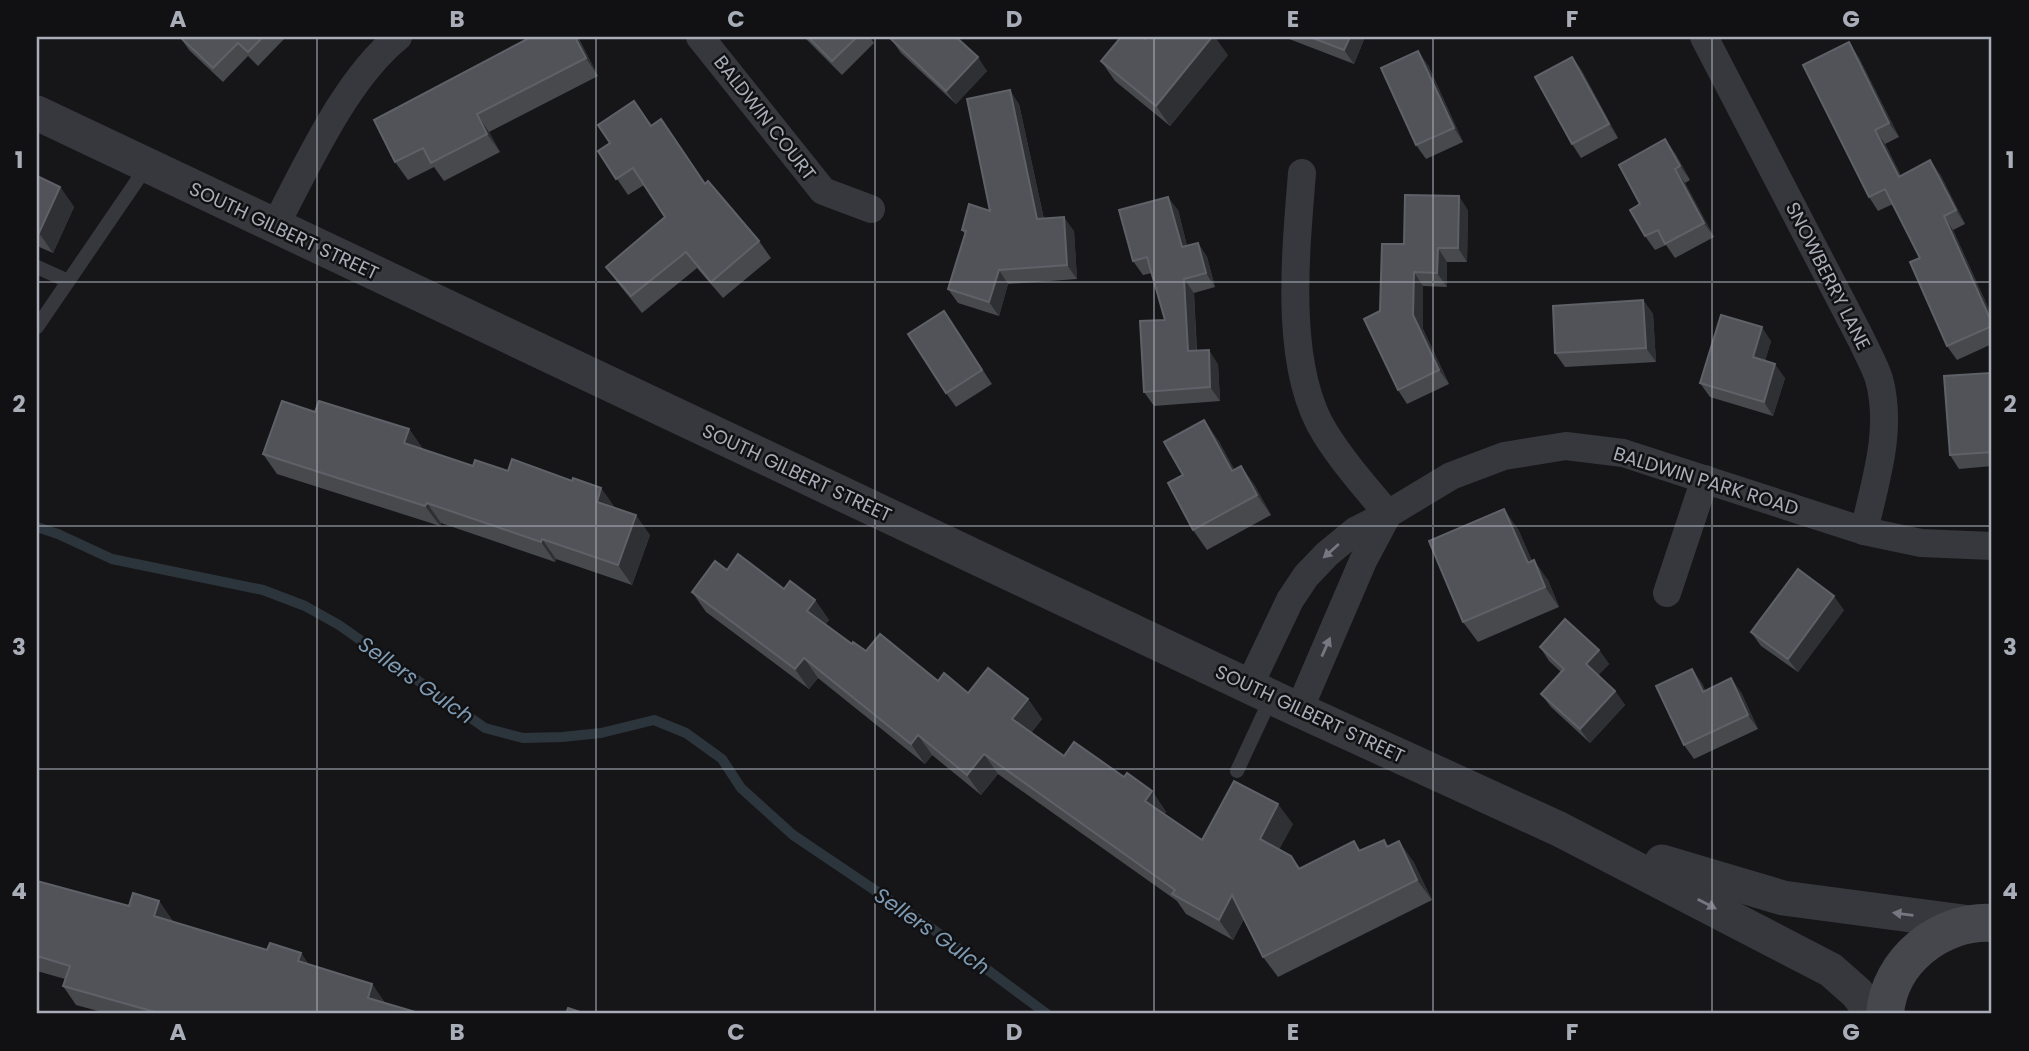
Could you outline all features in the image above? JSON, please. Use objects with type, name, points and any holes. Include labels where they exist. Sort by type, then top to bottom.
[{"type":"main road","points":[[1885,1014],[1890,991],[1908,959],[1937,935],[1982,923]]},
{"type":"street","points":[[275,226],[325,131],[378,53],[398,37]]},
{"type":"street","name":"BALDWIN COURT","points":[[700,37],[823,191],[871,209]]},
{"type":"street","name":"SNOWBERRY LANE","points":[[1704,37],[1879,378],[1885,412],[1883,445],[1864,531]]},
{"type":"street","name":"SOUTH GILBERT STREET","points":[[37,113],[1273,697],[1559,829],[1831,970],[1857,993],[1873,1014]]},
{"type":"street","points":[[1273,697],[1363,561],[1388,514],[1324,432],[1307,394],[1298,356],[1296,255],[1302,173]]},
{"type":"street","name":"BALDWIN PARK ROAD","points":[[1273,697],[1290,600],[1327,554],[1355,531],[1451,476],[1504,456],[1566,446],[1623,453],[1864,531],[1921,543],[1992,546]]},
{"type":"street","points":[[1667,593],[1706,479]]},
{"type":"street","name":"SOUTH GILBERT STREET","points":[[1559,829],[1783,898],[1982,923]]},
{"type":"lane","points":[[37,327],[146,166]]},
{"type":"lane","points":[[37,267],[68,281]]},
{"type":"lane","points":[[1237,771],[1273,697]]},
{"type":"building","points":[[180,37],[263,37],[248,52],[238,43],[213,68]]},
{"type":"building","points":[[531,37],[575,37],[586,58],[477,114],[487,134],[431,163],[423,148],[395,162],[374,120]]},
{"type":"building","points":[[808,37],[857,37],[832,61]]},
{"type":"building","points":[[956,37],[978,57],[946,91],[891,39]]},
{"type":"building","points":[[1121,37],[1212,37],[1156,106],[1101,61]]},
{"type":"building","points":[[1310,37],[1350,37],[1344,50]]},
{"type":"building","points":[[1849,42],[1889,123],[1875,130],[1899,177],[1930,160],[1956,210],[1944,216],[1992,326],[1947,346],[1910,262],[1920,258],[1885,189],[1869,197],[1803,65]]},
{"type":"building","points":[[1418,51],[1454,128],[1416,145],[1381,68]]},
{"type":"building","points":[[1572,57],[1609,124],[1572,144],[1535,77]]},
{"type":"building","points":[[1010,90],[1037,219],[1064,217],[1067,265],[999,270],[989,302],[948,289],[966,231],[962,230],[969,204],[990,211],[967,99]]},
{"type":"building","points":[[634,101],[651,126],[661,119],[705,184],[708,181],[759,241],[711,282],[686,252],[631,296],[606,267],[665,217],[633,168],[616,179],[598,151],[610,143],[598,125]]},
{"type":"building","points":[[1665,139],[1680,166],[1675,169],[1704,223],[1665,244],[1658,230],[1645,236],[1630,210],[1640,204],[1619,165]]},
{"type":"building","points":[[37,176],[60,187],[39,233],[37,232]]},
{"type":"building","points":[[1405,195],[1459,196],[1458,248],[1438,248],[1437,273],[1414,272],[1413,315],[1439,370],[1398,390],[1364,319],[1380,311],[1382,244],[1404,244]]},
{"type":"building","points":[[1168,197],[1182,247],[1198,243],[1206,273],[1184,279],[1188,351],[1209,350],[1210,387],[1144,392],[1140,321],[1165,320],[1147,257],[1133,261],[1119,210]]},
{"type":"building","points":[[1643,300],[1646,348],[1555,353],[1553,306]]},
{"type":"building","points":[[944,311],[982,370],[946,393],[908,334]]},
{"type":"building","points":[[1721,315],[1762,327],[1753,357],[1775,364],[1764,402],[1700,383]]},
{"type":"building","points":[[1990,373],[1992,452],[1950,455],[1944,376]]},
{"type":"building","points":[[282,401],[315,412],[319,401],[409,429],[404,443],[473,466],[475,460],[508,471],[512,459],[572,481],[573,478],[601,488],[597,502],[636,515],[618,565],[427,503],[425,506],[263,454]]},
{"type":"building","points":[[1204,420],[1232,471],[1241,466],[1257,495],[1193,530],[1168,483],[1183,475],[1164,442]]},
{"type":"building","points":[[1504,509],[1528,563],[1534,560],[1545,587],[1463,622],[1429,541]]},
{"type":"building","points":[[738,554],[784,589],[790,581],[815,600],[807,611],[866,651],[880,634],[938,681],[944,673],[968,693],[988,668],[1028,699],[1012,719],[1064,756],[1074,742],[1124,777],[1127,773],[1152,791],[1145,801],[1202,840],[1234,781],[1278,804],[1260,839],[1291,856],[1299,869],[1354,841],[1359,851],[1384,840],[1387,847],[1399,841],[1417,880],[1263,957],[1232,895],[1219,920],[1172,894],[1175,890],[984,754],[967,775],[918,735],[911,744],[804,658],[795,669],[692,592],[715,561],[727,570]]},
{"type":"building","points":[[1798,569],[1834,596],[1788,659],[1751,632]]},
{"type":"building","points":[[1565,619],[1599,650],[1586,664],[1615,691],[1580,729],[1541,694],[1564,669],[1540,647]]},
{"type":"building","points":[[1692,669],[1703,692],[1731,678],[1748,715],[1684,745],[1656,686]]},
{"type":"building","points":[[37,881],[129,906],[133,893],[159,901],[154,916],[267,950],[270,943],[301,953],[298,961],[372,984],[368,998],[422,1014],[162,1014],[63,986],[70,966],[37,956]]},
{"type":"building","points":[[568,1008],[586,1014],[566,1014]]},
{"type":"waterway","name":"Sellers Gulch","points":[[37,527],[112,559],[263,590],[305,606],[339,625],[485,728],[523,738],[562,737],[601,733],[654,720],[686,733],[722,759],[741,788],[793,835],[934,930],[1047,1014]]}]
